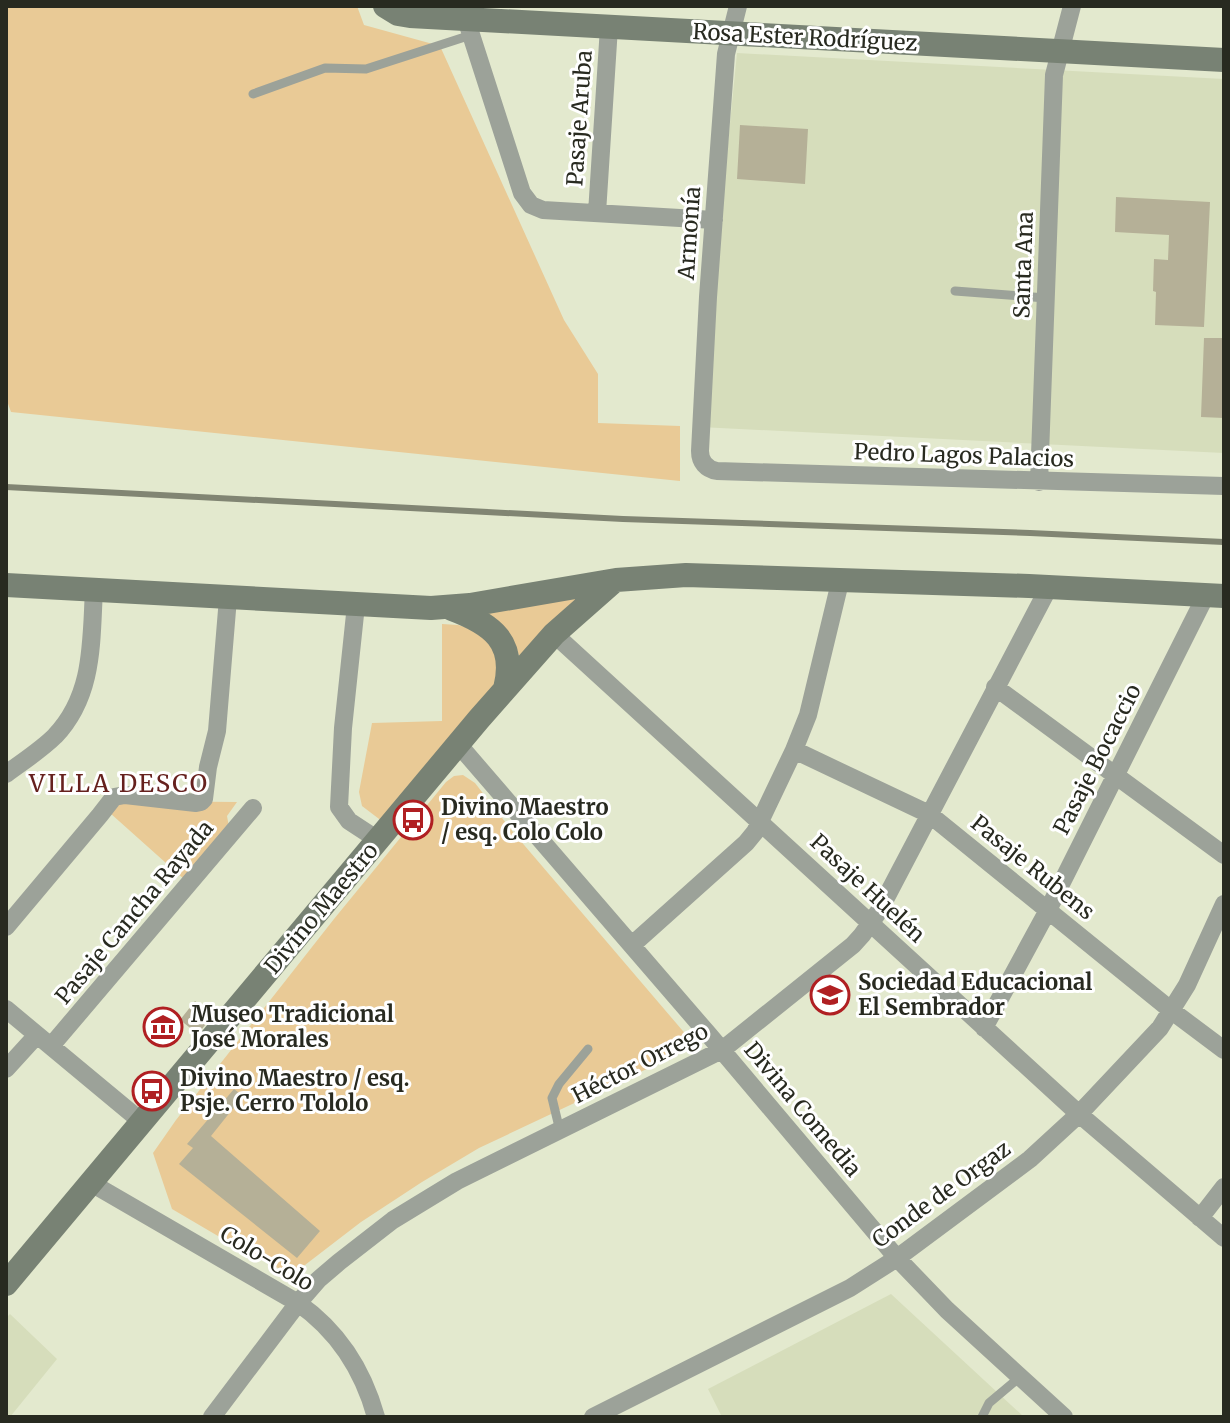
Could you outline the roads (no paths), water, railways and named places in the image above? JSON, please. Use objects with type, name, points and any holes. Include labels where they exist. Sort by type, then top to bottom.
[{"type":"street","name":"Armonía","points":[[704,464],[700,455],[701,435],[726,54],[738,6]]},
{"type":"street","name":"Santa Ana","points":[[1039,482],[1054,75],[1072,6]]},
{"type":"street","name":"Rosa Ester Rodríguez","points":[[386,8],[468,27],[609,27],[1224,60]]},
{"type":"street","points":[[468,27],[522,193],[531,205],[543,210],[714,220]]},
{"type":"street","name":"Pasaje Aruba","points":[[597,213],[609,27]]},
{"type":"street","name":"Pedro Lagos Palacios","points":[[704,464],[717,471],[1224,486]]},
{"type":"street","points":[[6,585],[449,608],[616,580],[686,575],[841,578],[1215,595]]},
{"type":"street","points":[[632,945],[746,843],[759,822],[794,750],[814,696],[841,578]]},
{"type":"street","name":"Divino Maestro","points":[[6,1284],[505,689],[554,634],[616,580]]},
{"type":"street","name":"Héctor Orrego","points":[[212,1417],[298,1303],[329,1270],[411,1208],[457,1181],[722,1050],[853,945],[871,923],[1049,587]]},
{"type":"street","points":[[6,774],[64,726],[81,696],[90,663],[94,590]]},
{"type":"street","name":"Pasaje Bocaccio","points":[[984,1028],[1048,910],[1115,775],[1215,595]]},
{"type":"street","points":[[6,927],[114,797],[125,795],[196,803],[204,799],[217,731],[228,598]]},
{"type":"street","points":[[356,605],[343,728],[339,807],[349,821],[378,840]]},
{"type":"street","points":[[449,608],[483,622],[498,637],[507,657],[505,689]]},
{"type":"street","name":"Pasaje Huelén","points":[[554,634],[1079,1114],[1224,1238]]},
{"type":"street","points":[[995,687],[1224,855]]},
{"type":"street","name":"Divina Comedia","points":[[458,744],[897,1258],[947,1310],[1064,1417]]},
{"type":"street","name":"Pasaje Rubens","points":[[794,750],[929,814],[1224,1050]]},
{"type":"street","name":"Pasaje Cancha Rayada","points":[[6,1069],[44,1041],[253,808]]},
{"type":"street","name":"Conde de Orgaz","points":[[593,1417],[822,1303],[897,1258],[1030,1159],[1079,1114],[1160,1028],[1187,985],[1224,904]]},
{"type":"street","points":[[6,1009],[142,1122]]},
{"type":"street","name":"Colo-Colo","points":[[91,1183],[313,1313],[331,1330],[349,1355],[365,1384],[376,1417]]},
{"type":"street","points":[[1200,1218],[1224,1187]]},
{"type":"lane","points":[[253,94],[325,68],[366,69],[468,27]]},
{"type":"lane","points":[[955,291],[1046,298]]},
{"type":"lane","points":[[560,1131],[552,1098],[559,1084],[588,1049]]},
{"type":"lane","points":[[982,1417],[989,1403],[1020,1377]]},
{"type":"railway","points":[[6,487],[623,519],[1224,542]]},
{"type":"place","name":"Divino Maestro / esq. Colo Colo","points":[[413,820]]},
{"type":"place","name":"Sociedad Educacional El Sembrador","points":[[830,995]]},
{"type":"place","name":"Museo Tradicional José Morales","points":[[163,1027]]},
{"type":"place","name":"Divino Maestro / esq. Psje. Cerro Tololo","points":[[152,1091]]},
{"type":"district","name":"VILLA DESCO","points":[[119,784]]}]
